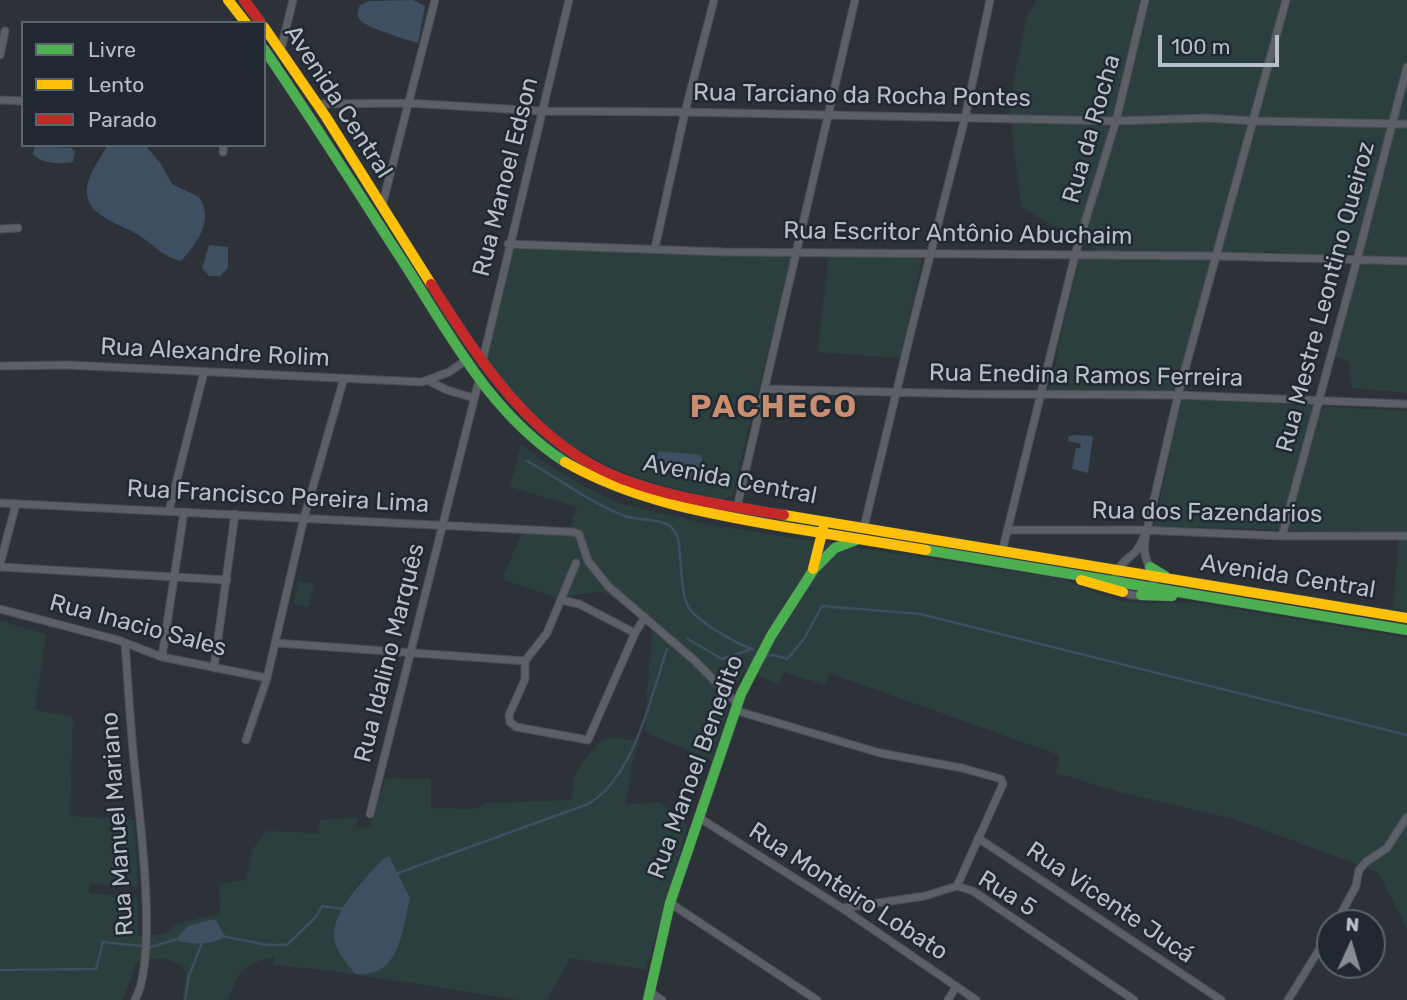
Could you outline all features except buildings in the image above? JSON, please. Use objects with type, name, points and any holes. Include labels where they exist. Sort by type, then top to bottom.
[{"type":"main road","name":"Avenida Central","points":[[228,0],[244,21]]},
{"type":"main road","name":"Avenida Central","points":[[244,0],[260,21]]},
{"type":"main road","name":"Avenida Central","points":[[266,30],[482,363],[520,411],[552,440],[579,457],[625,481],[690,498],[1102,568],[1151,588],[1407,630]]},
{"type":"main road","name":"Avenida Central","points":[[266,52],[479,380],[504,411],[541,446],[604,484],[674,507],[821,534],[1064,574],[1117,576],[1152,572],[1189,582],[1407,618]]},
{"type":"main road","name":"Rua Manoel Benedito","points":[[813,570],[825,521]]},
{"type":"main road","points":[[807,531],[815,541],[816,555]]},
{"type":"main road","name":"Rua Manoel Benedito","points":[[649,996],[670,903],[735,706],[766,641],[813,570],[833,549],[859,539]]},
{"type":"main road","points":[[1102,568],[1126,562]]},
{"type":"main road","points":[[1064,574],[1123,592]]},
{"type":"main road","points":[[1141,595],[1194,595]]},
{"type":"street","points":[[281,49],[293,0]]},
{"type":"street","points":[[381,208],[435,0]]},
{"type":"street","name":"Rua Manoel Edson","points":[[482,363],[569,0]]},
{"type":"street","points":[[655,248],[685,112],[714,0]]},
{"type":"street","points":[[737,507],[855,0]]},
{"type":"street","points":[[864,527],[965,118],[990,0]]},
{"type":"street","name":"Rua da Rocha","points":[[1002,552],[1075,255],[1116,121],[1144,0]]},
{"type":"street","points":[[1147,530],[1140,545],[1117,576],[1123,592],[1135,596],[1151,588],[1152,572],[1144,547],[1147,530],[1178,395],[1286,0]]},
{"type":"street","points":[[0,55],[5,31]]},
{"type":"street","name":"Rua Mestre Leontino Queiroz","points":[[1282,536],[1407,67]]},
{"type":"street","points":[[0,100],[21,101]]},
{"type":"street","name":"Rua Tarciano da Rocha Pontes","points":[[316,104],[407,103],[541,111],[1116,121],[1208,118],[1407,124]]},
{"type":"street","points":[[0,229],[18,228]]},
{"type":"street","name":"Rua Escritor Antônio Abuchaim","points":[[509,244],[724,252],[1216,256],[1407,261]]},
{"type":"street","points":[[429,381],[449,372],[465,360]]},
{"type":"street","name":"Rua Alexandre Rolim","points":[[0,366],[67,365],[429,381],[474,398]]},
{"type":"street","points":[[169,511],[204,372]]},
{"type":"street","points":[[246,740],[267,678],[304,518],[344,378]]},
{"type":"street","name":"Rua Idalino Marquês","points":[[370,814],[479,380]]},
{"type":"street","name":"Rua Enedina Ramos Ferreira","points":[[765,389],[1178,395],[1407,404]]},
{"type":"street","name":"Rua Francisco Pereira Lima","points":[[0,503],[555,530],[579,534],[588,561],[608,587],[645,617]]},
{"type":"street","points":[[16,504],[0,565],[227,580]]},
{"type":"street","points":[[162,657],[184,512]]},
{"type":"street","points":[[214,668],[235,514]]},
{"type":"street","name":"Rua dos Fazendarios","points":[[1007,530],[1407,536]]},
{"type":"street","points":[[1126,562],[1141,560],[1152,572]]},
{"type":"street","points":[[576,563],[547,633],[525,661],[525,679],[509,715],[510,722],[516,727],[588,740],[635,633],[645,617],[694,660],[735,706],[880,752],[962,768],[1001,779],[1003,784],[957,886]]},
{"type":"street","points":[[561,600],[579,604],[635,633]]},
{"type":"street","name":"Rua Inacio Sales","points":[[0,609],[125,643],[162,657],[267,678]]},
{"type":"street","name":"Rua Manuel Mariano","points":[[125,643],[146,897],[141,989],[135,1000]]},
{"type":"street","points":[[276,643],[525,661]]},
{"type":"street","name":"Rua Monteiro Lobato","points":[[698,817],[842,908],[976,1000]]},
{"type":"street","points":[[1344,909],[1353,893],[1359,870],[1387,848],[1407,817]]},
{"type":"street","name":"Rua Vicente Jucá","points":[[978,838],[1221,1000]]},
{"type":"street","name":"Rua 5","points":[[842,908],[925,896],[957,886],[983,896],[1134,1000]]},
{"type":"street","points":[[670,903],[817,1000]]},
{"type":"street","points":[[1288,1000],[1316,955]]},
{"type":"street","points":[[947,1000],[956,986]]},
{"type":"street","points":[[649,996],[662,1000]]},
{"type":"shaded area","points":[[1037,0],[1407,0],[1407,393],[1352,388],[1349,362],[1329,353],[1354,252],[1322,256],[1267,251],[1210,265],[1176,391],[1049,390],[1078,258],[1105,255],[1021,207],[1009,103],[1027,15]]},
{"type":"shaded area","points":[[512,247],[793,251],[732,497],[723,499],[677,489],[615,468],[575,447],[532,417],[486,360]]},
{"type":"shaded area","points":[[829,255],[922,259],[900,358],[817,352]]},
{"type":"shaded area","points":[[1181,399],[1407,411],[1407,612],[1393,609],[1399,533],[1155,526]]},
{"type":"shaded area","points":[[521,444],[544,462],[587,488],[619,503],[711,525],[1064,579],[1102,595],[1133,602],[1198,603],[1407,638],[1407,929],[1378,872],[1234,819],[1123,793],[1056,773],[1059,755],[829,673],[825,685],[784,672],[778,685],[746,669],[735,687],[712,760],[644,732],[653,621],[640,616],[602,591],[556,598],[502,579],[522,533],[568,536],[577,507],[510,487]]},
{"type":"shaded area","points":[[298,581],[314,584],[309,607],[293,604]]},
{"type":"shaded area","points":[[0,621],[46,634],[35,710],[73,716],[70,816],[134,820],[138,887],[90,884],[89,893],[137,898],[138,936],[164,934],[177,924],[220,913],[219,884],[246,880],[252,850],[266,831],[318,833],[321,820],[359,817],[355,829],[370,826],[385,778],[431,779],[431,808],[474,809],[487,803],[571,800],[575,775],[582,762],[601,741],[615,737],[640,742],[634,754],[626,805],[660,802],[688,825],[646,970],[570,958],[547,1000],[520,1000],[332,971],[274,965],[274,957],[254,963],[243,970],[228,1000],[182,1000],[186,971],[176,963],[156,959],[136,963],[123,1000],[0,1000]],"holes":[[[389,856],[370,974],[355,974],[354,889]]]},
{"type":"water","points":[[413,0],[425,6],[418,43],[371,27],[358,17],[360,5],[369,1]]},
{"type":"water","points":[[35,147],[71,148],[75,151],[73,162],[41,160],[33,154]]},
{"type":"water","points":[[107,147],[147,147],[161,164],[172,184],[199,197],[205,214],[202,231],[181,261],[164,254],[92,207],[88,199],[88,181]]},
{"type":"water","points":[[209,245],[228,247],[228,268],[220,276],[209,276],[202,268]]},
{"type":"water","points":[[1069,436],[1093,436],[1088,473],[1072,469],[1076,448],[1080,448],[1081,444],[1068,441]]},
{"type":"water","points":[[659,451],[701,455],[704,470],[699,480],[659,464],[655,459]]},
{"type":"water","points":[[389,856],[410,898],[401,937],[390,961],[381,969],[355,974],[336,946],[335,925],[353,893],[384,858]]},
{"type":"water","points":[[216,920],[225,937],[214,942],[200,943],[175,940],[188,926]]},
{"type":"waterway","points":[[527,461],[612,511],[630,518],[661,522],[671,527],[678,541],[684,593],[691,611],[716,631],[752,649]]},
{"type":"waterway","points":[[765,656],[774,655],[787,659],[804,639],[822,606],[920,614],[1407,735]]},
{"type":"waterway","points":[[688,639],[722,659],[751,649]]},
{"type":"waterway","points":[[397,876],[398,873],[588,804],[604,791],[618,775],[639,735],[667,649]]},
{"type":"waterway","points":[[222,936],[267,945],[287,945],[316,917],[322,906],[344,909]]},
{"type":"waterway","points":[[0,970],[96,969],[103,942],[151,947],[177,939]]},
{"type":"waterway","points":[[185,1000],[189,976],[203,940]]},
{"type":"traffic: fast","points":[[266,52],[477,376],[517,422],[565,462]]},
{"type":"traffic: fast","points":[[648,1000],[670,903],[741,694],[771,636],[814,569],[835,548],[856,540]]},
{"type":"traffic: fast","points":[[926,550],[1407,630]]},
{"type":"traffic: fast","points":[[1150,567],[1165,576]]},
{"type":"traffic: fast","points":[[1141,595],[1172,596]]},
{"type":"traffic: slow","points":[[228,0],[244,21]]},
{"type":"traffic: slow","points":[[266,30],[326,117],[431,284]]},
{"type":"traffic: slow","points":[[565,462],[642,496],[696,510],[926,550]]},
{"type":"traffic: slow","points":[[784,515],[1407,618]]},
{"type":"traffic: slow","points":[[813,569],[823,529]]},
{"type":"traffic: slow","points":[[1081,580],[1123,592]]},
{"type":"traffic: jam","points":[[244,0],[260,21]]},
{"type":"traffic: jam","points":[[431,284],[489,371],[512,398],[535,423],[590,464],[622,479],[662,492],[784,515]]},
{"type":"district","name":"PACHECO","points":[[774,408]]}]
